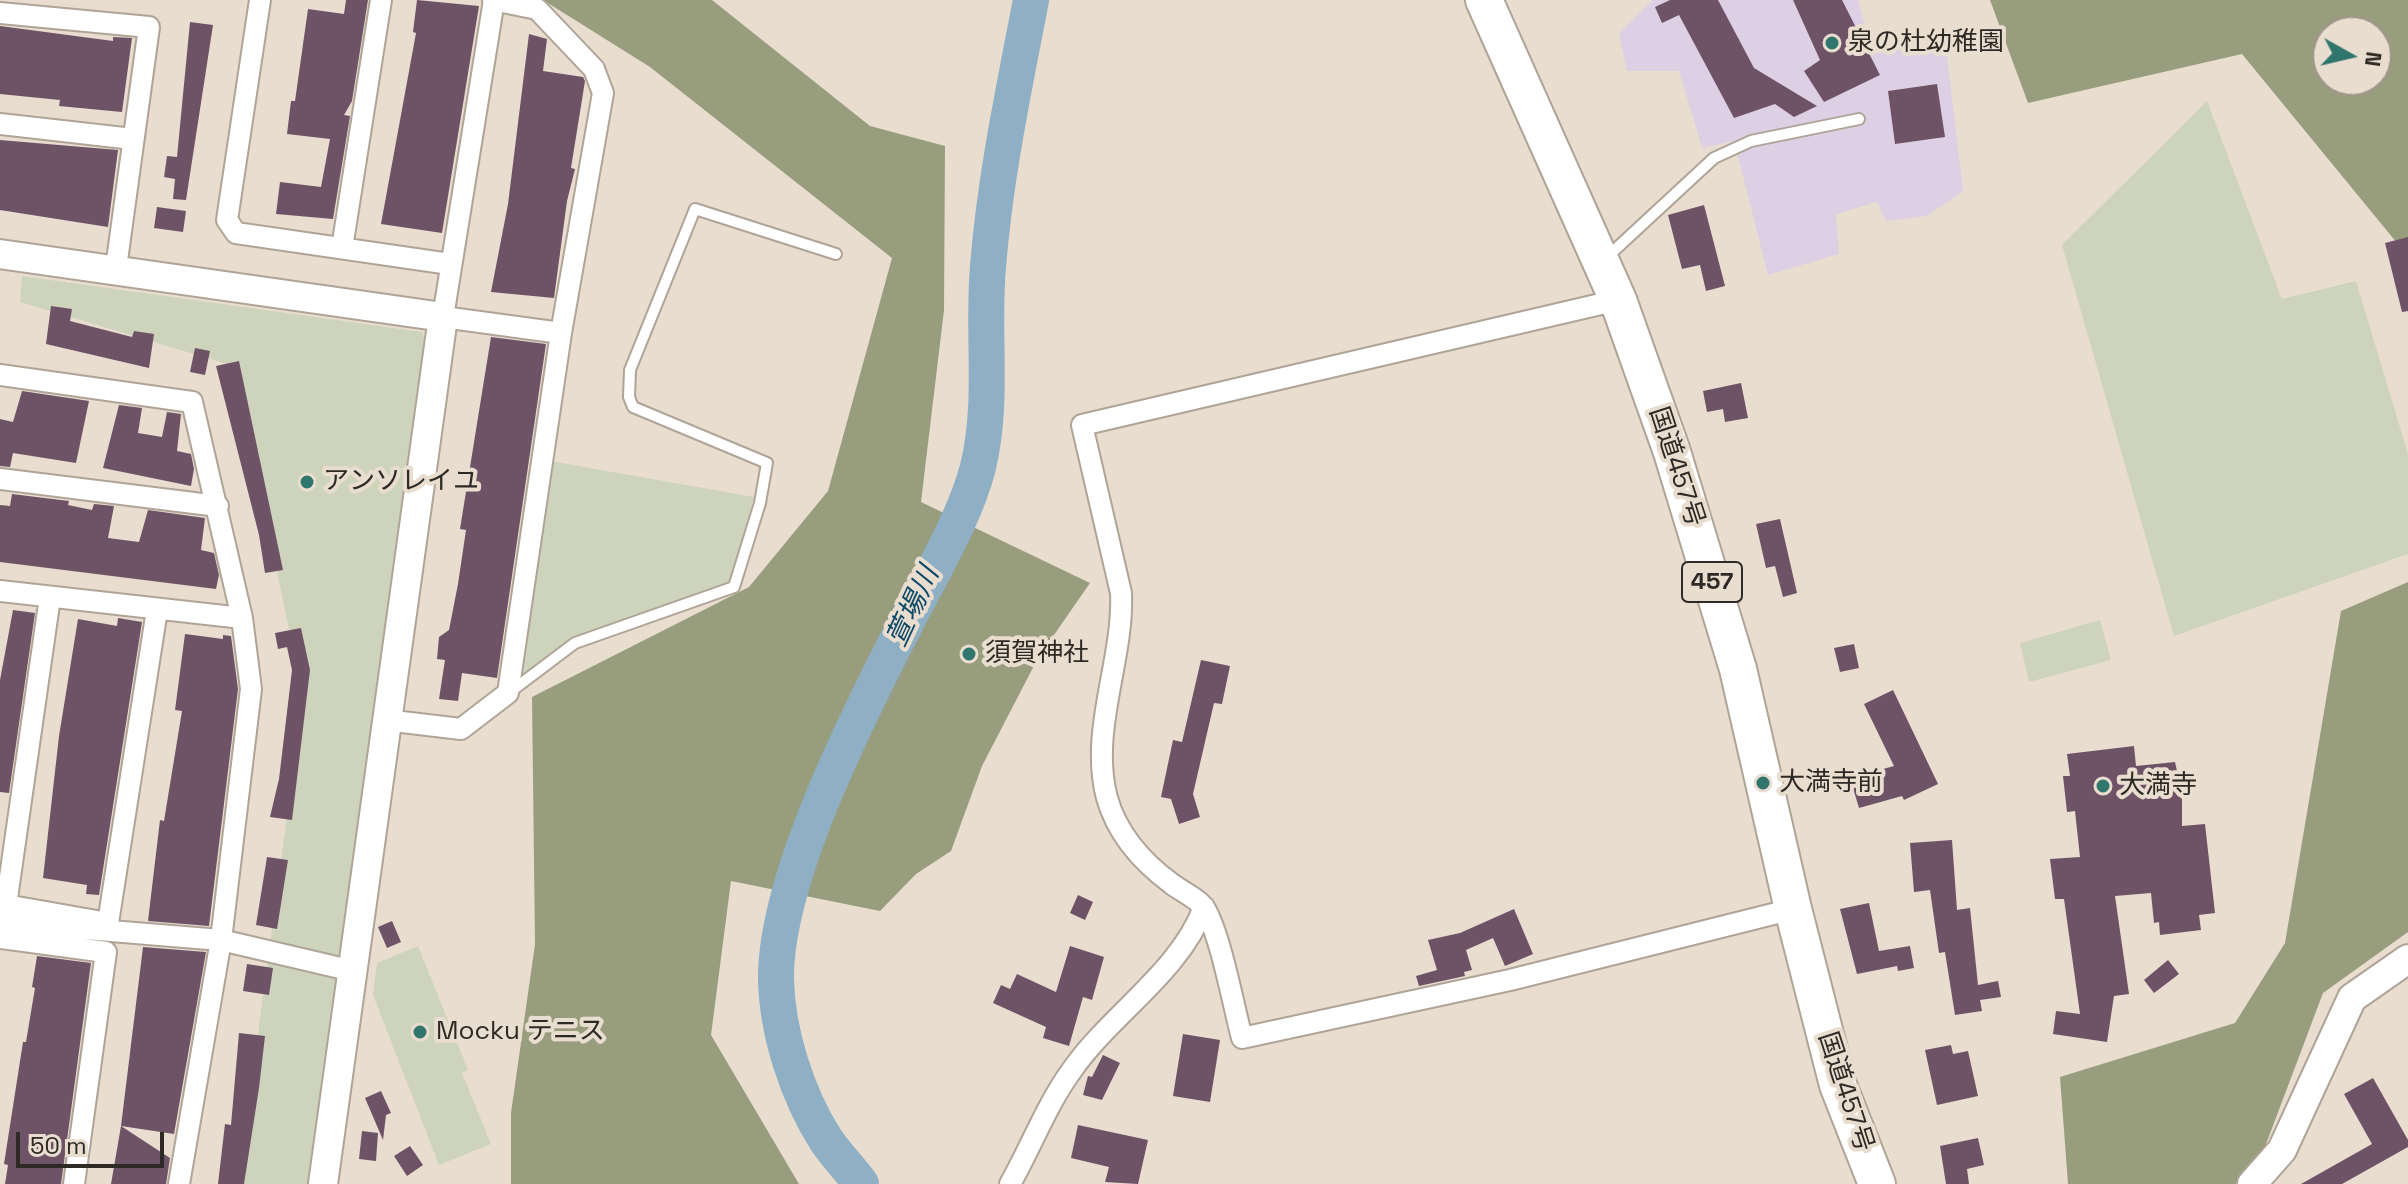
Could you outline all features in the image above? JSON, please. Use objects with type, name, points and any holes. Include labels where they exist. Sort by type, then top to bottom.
[{"type":"highway","name":"国道457号","points":[[1484,0],[1618,300],[1672,452],[1738,669],[1793,909],[1838,1085],[1877,1184]]},
{"type":"street","points":[[260,0],[227,220],[236,233],[450,264]]},
{"type":"street","points":[[342,248],[381,0]]},
{"type":"street","points":[[326,1184],[385,720],[450,264],[493,0],[537,9],[594,69],[603,93],[561,333],[508,693],[461,729],[385,720]]},
{"type":"street","points":[[0,13],[149,27],[116,268]]},
{"type":"street","points":[[0,124],[133,139]]},
{"type":"street","points":[[0,254],[561,333]]},
{"type":"street","points":[[1618,300],[1082,425],[1121,593],[1122,615],[1103,741],[1106,794],[1114,818],[1134,849],[1153,870],[1204,907],[1242,1038],[1510,980],[1793,909]]},
{"type":"street","points":[[0,375],[192,402],[218,506],[242,618],[251,689],[221,940],[179,1184]]},
{"type":"street","points":[[0,479],[218,506]]},
{"type":"street","points":[[0,591],[242,618]]},
{"type":"street","points":[[50,597],[6,905],[108,923],[157,610]]},
{"type":"street","points":[[1010,1184],[1071,1070],[1176,954],[1198,923],[1204,907]]},
{"type":"street","points":[[0,922],[221,940],[353,971]]},
{"type":"street","points":[[0,938],[106,952],[74,1184]]},
{"type":"street","points":[[2252,1184],[2282,1150],[2352,998],[2408,959]]},
{"type":"lane","points":[[1601,262],[1714,158],[1751,141],[1859,119]]},
{"type":"lane","points":[[508,693],[575,643],[734,587],[760,503],[767,463],[633,407],[629,397],[630,370],[695,209],[836,254]]},
{"type":"shaded area","points":[[1653,0],[1858,0],[1866,31],[1947,56],[1963,191],[1927,216],[1886,221],[1877,202],[1836,214],[1839,254],[1768,275],[1734,141],[1702,148],[1679,71],[1627,71],[1619,34]]},
{"type":"green space","points":[[543,0],[712,0],[870,126],[945,146],[944,310],[921,502],[1090,583],[1038,658],[982,766],[951,851],[916,874],[880,911],[731,881],[711,1035],[799,1184],[511,1184],[511,1113],[535,944],[532,697],[749,587],[828,491],[892,258],[650,67]]},
{"type":"green space","points":[[1990,0],[2408,0],[2408,264],[2406,254],[2242,54],[2028,103]]},
{"type":"green space","points":[[2207,101],[2282,299],[2356,281],[2408,454],[2408,554],[2174,636],[2062,245]]},
{"type":"green space","points":[[22,276],[422,332],[431,353],[312,1184],[232,1184],[242,1153],[303,696],[234,366],[20,302]]},
{"type":"green space","points":[[550,461],[754,497],[730,582],[575,637],[518,681]]},
{"type":"green space","points":[[2408,582],[2408,932],[2323,993],[2251,1184],[2068,1184],[2060,1077],[2235,1023],[2285,943],[2341,611]]},
{"type":"green space","points":[[2100,620],[2111,660],[2029,682],[2020,643]]},
{"type":"green space","name":"Mocku テニス","points":[[418,946],[468,1070],[462,1073],[491,1144],[439,1165],[373,995],[377,963]]},
{"type":"building","points":[[346,0],[368,0],[352,101],[344,115],[350,116],[333,219],[276,214],[280,182],[321,187],[330,139],[287,134],[291,101],[295,101],[308,9],[344,14]]},
{"type":"building","points":[[417,0],[479,6],[442,233],[381,224],[416,33],[413,32]]},
{"type":"building","points":[[1670,0],[1718,0],[1754,68],[1817,106],[1794,117],[1775,104],[1734,118],[1679,15],[1662,23],[1655,7]]},
{"type":"building","points":[[1793,0],[1842,0],[1880,75],[1824,102],[1804,71],[1820,60]]},
{"type":"building","points":[[190,22],[213,25],[186,200],[173,199],[175,179],[164,177],[167,156],[177,157]]},
{"type":"building","points":[[0,26],[113,41],[113,37],[132,38],[122,112],[59,106],[60,100],[0,94]]},
{"type":"building","points":[[529,34],[547,39],[543,71],[583,77],[585,81],[571,168],[575,169],[567,201],[554,298],[491,292],[508,204]]},
{"type":"building","points":[[1937,84],[1945,137],[1895,144],[1888,91]]},
{"type":"building","points":[[0,140],[118,150],[108,227],[0,210]]},
{"type":"building","points":[[1704,205],[1725,286],[1706,291],[1700,265],[1682,269],[1668,215]]},
{"type":"building","points":[[157,207],[186,211],[183,232],[154,228]]},
{"type":"building","points":[[2408,237],[2408,311],[2402,312],[2385,243]]},
{"type":"building","points":[[51,306],[72,309],[70,321],[132,337],[134,331],[154,334],[149,368],[46,344]]},
{"type":"building","points":[[491,337],[546,344],[497,678],[462,673],[458,701],[439,699],[445,660],[437,659],[439,637],[449,630],[458,584],[466,530],[460,529]]},
{"type":"building","points":[[195,348],[210,351],[205,375],[190,372]]},
{"type":"building","points":[[239,361],[283,570],[265,573],[259,535],[216,366]]},
{"type":"building","points":[[1741,383],[1748,418],[1725,422],[1723,409],[1707,412],[1703,391]]},
{"type":"building","points":[[22,391],[89,401],[76,463],[13,453],[10,467],[0,466],[0,419],[13,422]]},
{"type":"building","points":[[119,405],[142,408],[138,433],[162,437],[167,412],[181,414],[177,451],[191,454],[194,469],[191,486],[103,468]]},
{"type":"building","points":[[12,494],[69,501],[68,505],[92,510],[94,504],[114,506],[108,538],[139,542],[148,510],[205,518],[201,550],[214,553],[219,575],[216,589],[0,562],[0,505],[10,506]]},
{"type":"building","points":[[1780,519],[1797,593],[1783,597],[1775,566],[1766,568],[1756,524]]},
{"type":"building","points":[[13,610],[35,613],[9,793],[0,792],[0,680]]},
{"type":"building","points":[[118,618],[142,622],[99,895],[86,894],[87,885],[43,878],[59,736],[78,619],[117,626]]},
{"type":"building","points":[[301,628],[310,670],[292,820],[270,817],[279,779],[292,670],[287,647],[278,649],[275,633]]},
{"type":"building","points":[[185,634],[223,639],[223,635],[231,636],[238,689],[209,926],[148,921],[160,820],[164,821],[182,711],[175,710]]},
{"type":"building","points":[[1854,644],[1859,668],[1840,672],[1834,648]]},
{"type":"building","points":[[1201,660],[1230,666],[1222,704],[1214,703],[1193,794],[1200,817],[1179,824],[1171,799],[1161,797],[1173,740],[1182,742]]},
{"type":"building","points":[[1893,690],[1938,784],[1904,800],[1902,796],[1859,808],[1850,778],[1894,766],[1864,704]]},
{"type":"building","points":[[2134,746],[2136,766],[2175,762],[2182,794],[2182,826],[2205,824],[2215,913],[2199,915],[2201,930],[2160,935],[2159,922],[2154,923],[2151,893],[2115,896],[2129,994],[2114,996],[2107,1042],[2053,1034],[2056,1011],[2080,1014],[2064,899],[2055,899],[2050,859],[2080,857],[2075,811],[2067,812],[2063,776],[2070,776],[2067,754]]},
{"type":"building","points":[[1952,840],[1957,910],[1970,908],[1978,985],[1998,981],[2001,997],[1980,1000],[1982,1011],[1955,1015],[1945,952],[1939,953],[1930,890],[1914,892],[1910,843]]},
{"type":"building","points":[[267,857],[288,860],[277,929],[256,925]]},
{"type":"building","points":[[1078,895],[1093,902],[1085,920],[1070,913]]},
{"type":"building","points":[[1869,903],[1879,951],[1910,946],[1914,968],[1898,971],[1897,966],[1857,974],[1840,909]]},
{"type":"building","points":[[1514,909],[1533,954],[1505,966],[1493,938],[1466,950],[1472,970],[1464,972],[1465,976],[1419,986],[1416,976],[1437,970],[1428,940],[1460,933]]},
{"type":"building","points":[[392,921],[401,942],[387,948],[378,927]]},
{"type":"building","points":[[1070,946],[1104,957],[1092,1000],[1083,997],[1069,1046],[1043,1038],[1046,1027],[993,1003],[1001,985],[1010,989],[1017,974],[1056,992]]},
{"type":"building","points":[[143,947],[206,952],[174,1134],[121,1126]]},
{"type":"building","points":[[37,956],[91,963],[61,1184],[5,1184],[8,1165],[4,1164],[23,1042],[26,1042],[35,988],[32,987]]},
{"type":"building","points":[[2168,960],[2179,974],[2154,993],[2144,980]]},
{"type":"building","points":[[247,964],[273,968],[269,995],[243,991]]},
{"type":"building","points":[[239,1033],[265,1036],[259,1088],[244,1184],[218,1184],[225,1124],[231,1125]]},
{"type":"building","points":[[1183,1034],[1220,1040],[1210,1102],[1173,1096]]},
{"type":"building","points":[[1951,1045],[1953,1054],[1968,1051],[1978,1096],[1937,1105],[1925,1050]]},
{"type":"building","points":[[1103,1055],[1120,1063],[1102,1100],[1083,1095],[1088,1076],[1092,1077]]},
{"type":"building","points":[[2373,1078],[2408,1140],[2408,1147],[2342,1184],[2301,1184],[2372,1144],[2344,1094]]},
{"type":"building","points":[[381,1091],[391,1113],[386,1115],[383,1140],[365,1098]]},
{"type":"building","points":[[1078,1125],[1148,1140],[1138,1184],[1105,1182],[1109,1167],[1071,1158]]},
{"type":"building","points":[[121,1126],[170,1158],[166,1184],[111,1184]]},
{"type":"building","points":[[362,1131],[378,1133],[376,1161],[359,1159]]},
{"type":"building","points":[[1978,1138],[1984,1165],[1967,1169],[1969,1184],[1946,1184],[1940,1146]]},
{"type":"building","points":[[410,1146],[423,1165],[407,1176],[394,1156]]},
{"type":"waterway","name":"萱場川","points":[[861,1184],[830,1146],[816,1122],[790,1062],[777,999],[779,938],[789,893],[824,796],[867,701],[956,526],[978,467],[987,393],[987,292],[991,233],[1031,0]]},
{"type":"place","name":"泉の杜幼稚園","points":[[1832,43]]},
{"type":"place","name":"アンソレイユ","points":[[307,482]]},
{"type":"place","name":"須賀神社","points":[[969,654]]},
{"type":"place","name":"大満寺前","points":[[1763,783]]},
{"type":"place","name":"大満寺","points":[[2103,786]]},
{"type":"place","name":"Mocku テニス","points":[[420,1032]]}]
